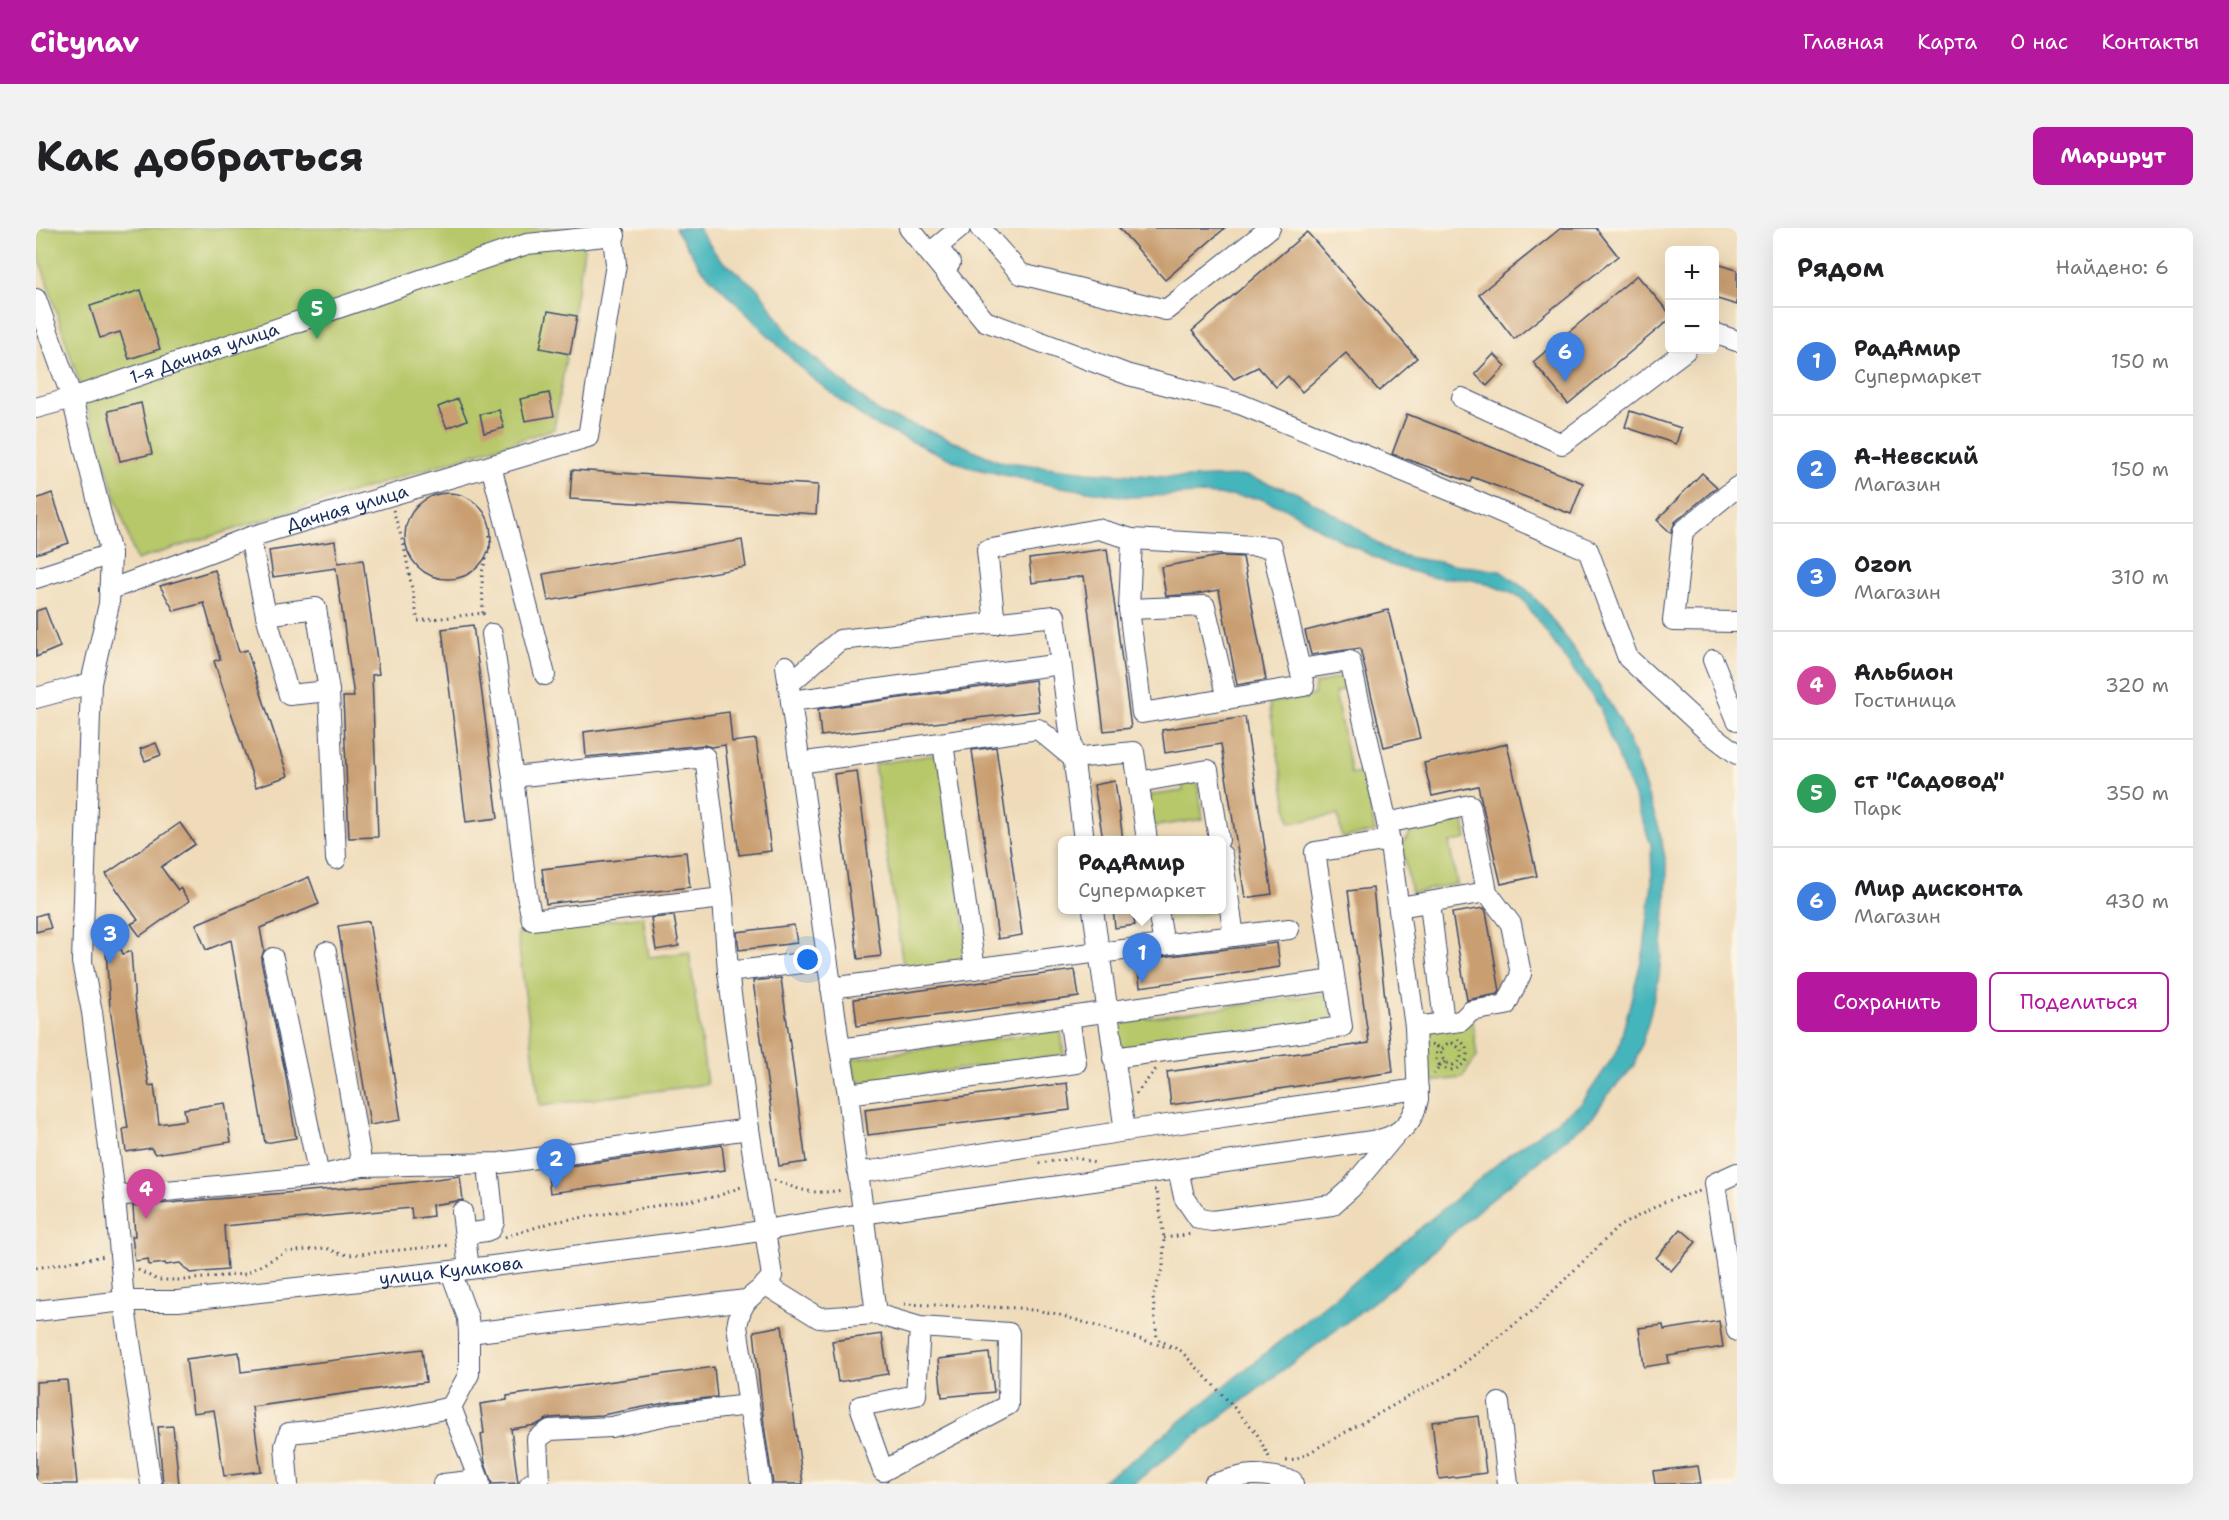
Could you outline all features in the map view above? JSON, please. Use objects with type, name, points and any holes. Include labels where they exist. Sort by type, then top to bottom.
[{"type":"street","points":[[909,228],[985,321],[1129,375],[1240,404],[1588,550],[1628,658],[1708,732],[1737,754]]},
{"type":"street","points":[[960,228],[936,247],[977,294]]},
{"type":"street","points":[[980,228],[1021,274],[1166,310],[1270,228]]},
{"type":"street","name":"1-я Дачная улица","points":[[36,408],[72,398],[527,244],[613,231]]},
{"type":"street","name":"Дачная улица","points":[[109,590],[250,537],[588,437],[616,264],[613,231]]},
{"type":"street","points":[[36,299],[72,398],[111,554],[109,604],[91,683],[82,962],[92,1012],[115,1196],[124,1301],[151,1484]]},
{"type":"street","points":[[1719,335],[1737,341]]},
{"type":"street","points":[[1462,398],[1562,444],[1681,354]]},
{"type":"street","points":[[491,466],[545,675]]},
{"type":"street","points":[[1737,487],[1683,531],[1673,621],[1737,622]]},
{"type":"street","points":[[995,624],[987,550],[1098,529],[1132,538],[1272,547],[1304,686],[1142,713],[1128,609],[1132,538]]},
{"type":"street","points":[[250,537],[266,615],[289,695],[329,691]]},
{"type":"street","points":[[36,578],[111,554]]},
{"type":"street","points":[[1128,609],[1205,606],[1227,699]]},
{"type":"street","points":[[266,615],[316,608],[329,691],[336,860]]},
{"type":"street","points":[[788,684],[840,640],[1056,616],[1083,836]]},
{"type":"street","points":[[492,634],[513,777],[526,895],[532,920],[723,898]]},
{"type":"street","points":[[1713,660],[1737,720]]},
{"type":"street","points":[[1178,1168],[1184,1197],[1199,1219],[1212,1221],[1332,1205],[1352,1188],[1406,1126],[1416,1110],[1418,1089],[1414,1027],[1389,831],[1350,661],[1300,669]]},
{"type":"street","points":[[788,684],[1061,664]]},
{"type":"street","points":[[36,699],[91,683]]},
{"type":"street","points":[[788,684],[848,1094],[875,1308]]},
{"type":"street","points":[[799,763],[1038,729],[1073,758],[1134,752],[1147,836]]},
{"type":"street","points":[[943,743],[975,969]]},
{"type":"street","points":[[469,1333],[746,1300],[766,1286],[772,1276],[728,972],[723,898],[705,757],[513,777]]},
{"type":"street","points":[[1138,782],[1208,770],[1218,836]]},
{"type":"street","points":[[1113,1058],[1342,1027],[1315,852],[1470,805],[1486,892],[1511,924],[1521,974],[1506,1005],[1471,1011],[1461,1021],[1414,1027]]},
{"type":"street","points":[[1226,886],[1234,936]]},
{"type":"street","points":[[1399,908],[1486,892]]},
{"type":"street","points":[[1430,903],[1444,1023]]},
{"type":"street","points":[[1094,914],[1125,1131]]},
{"type":"street","points":[[1159,914],[1164,945]]},
{"type":"street","points":[[831,988],[1289,929]]},
{"type":"street","points":[[326,952],[362,1166]]},
{"type":"street","points":[[273,958],[319,1176]]},
{"type":"street","points":[[728,972],[827,960]]},
{"type":"street","points":[[840,1049],[1334,980]]},
{"type":"street","points":[[848,1094],[1076,1063],[1069,1017]]},
{"type":"street","points":[[859,1181],[1125,1131],[1418,1089]]},
{"type":"street","points":[[115,1196],[319,1176],[362,1166],[500,1163],[749,1129]]},
{"type":"street","name":"улица Куликова","points":[[36,1311],[124,1301],[178,1301],[460,1271],[723,1237],[863,1214],[1379,1140],[1398,1133]]},
{"type":"street","points":[[1737,1173],[1715,1183],[1737,1331]]},
{"type":"street","points":[[465,1239],[486,1231],[494,1222],[489,1175]]},
{"type":"street","points":[[443,1484],[479,1482],[452,1407],[469,1374],[468,1318],[460,1271],[465,1239],[462,1212]]},
{"type":"street","points":[[766,1286],[819,1318],[875,1308],[920,1327],[1009,1334],[1008,1405],[883,1471],[860,1406],[916,1395],[920,1327]]},
{"type":"street","points":[[746,1300],[737,1326],[761,1484]]},
{"type":"street","points":[[1499,1403],[1508,1484]]},
{"type":"street","points":[[530,1484],[539,1480],[537,1439],[550,1430],[611,1427],[672,1414],[748,1405]]},
{"type":"street","points":[[288,1484],[285,1446],[289,1433],[341,1428],[452,1407]]},
{"type":"street","points":[[1214,1484],[1234,1477],[1265,1473],[1292,1481],[1293,1484]]},
{"type":"path","points":[[389,497],[404,546],[418,621],[483,613]]},
{"type":"path","points":[[487,522],[491,543],[482,572],[483,613],[492,634]]},
{"type":"path","points":[[1449,1038],[1462,1042],[1467,1050],[1466,1061],[1454,1071],[1447,1070],[1440,1066],[1436,1059],[1440,1048],[1442,1041],[1449,1038]]},
{"type":"path","points":[[1459,1047],[1462,1042]]},
{"type":"path","points":[[1430,1043],[1440,1048]]},
{"type":"path","points":[[1440,1048],[1452,1043],[1459,1047],[1462,1053],[1461,1059],[1453,1065]]},
{"type":"path","points":[[1440,1048],[1445,1062],[1453,1065]]},
{"type":"path","points":[[1122,1112],[1171,1050]]},
{"type":"path","points":[[1461,1059],[1466,1061]]},
{"type":"path","points":[[1434,1074],[1445,1062]]},
{"type":"path","points":[[1453,1065],[1454,1071]]},
{"type":"path","points":[[1031,1164],[1077,1158],[1103,1164]]},
{"type":"path","points":[[499,1239],[553,1222],[718,1196],[757,1181],[772,1179],[807,1192],[820,1194],[859,1181]]},
{"type":"path","points":[[1149,1191],[1157,1190],[1164,1238],[1163,1266],[1153,1297],[1157,1339],[1181,1351],[1256,1432],[1272,1462],[1296,1460],[1451,1373],[1536,1308],[1618,1227],[1664,1203],[1696,1193],[1715,1183]]},
{"type":"path","points":[[1164,1238],[1199,1233]]},
{"type":"path","points":[[36,1268],[128,1253],[139,1270],[158,1280],[184,1280],[245,1274],[286,1252],[326,1248],[349,1255],[465,1239]]},
{"type":"path","points":[[875,1308],[1018,1308],[1053,1313],[1181,1351]]},
{"type":"green space","points":[[36,228],[575,228],[584,249],[554,429],[136,560],[36,248]]},
{"type":"green space","points":[[1344,676],[1346,688],[1335,693],[1351,774],[1364,773],[1375,832],[1342,838],[1338,815],[1290,823],[1269,703],[1314,695],[1315,684]]},
{"type":"green space","points":[[940,754],[970,963],[904,972],[874,764]]},
{"type":"green space","points":[[1197,779],[1203,819],[1150,827],[1146,796],[1183,791],[1182,781]]},
{"type":"green space","points":[[1463,816],[1467,839],[1449,843],[1457,884],[1411,893],[1402,845],[1416,825]]},
{"type":"green space","points":[[1167,914],[1206,914],[1168,920]]},
{"type":"green space","points":[[643,916],[649,957],[689,952],[707,1084],[540,1106],[517,933]]},
{"type":"green space","points":[[1329,993],[1333,1020],[1120,1049],[1116,1022]]},
{"type":"green space","points":[[1471,1011],[1477,1056],[1462,1078],[1429,1082],[1418,1073],[1415,1027]]},
{"type":"green space","points":[[1061,1030],[1064,1055],[856,1083],[852,1059]]},
{"type":"water","points":[[675,228],[698,228],[718,257],[759,290],[792,339],[880,413],[935,433],[998,461],[1087,472],[1185,478],[1245,476],[1295,492],[1348,522],[1390,552],[1412,558],[1500,571],[1527,590],[1542,606],[1591,673],[1619,719],[1632,749],[1659,828],[1667,868],[1659,976],[1648,1023],[1634,1066],[1606,1097],[1593,1117],[1484,1205],[1389,1290],[1132,1484],[1097,1484],[1135,1458],[1508,1155],[1582,1103],[1618,1050],[1644,950],[1652,883],[1651,845],[1637,804],[1600,707],[1521,597],[1468,579],[1431,577],[1390,565],[1327,533],[1291,511],[1259,498],[1202,494],[1128,497],[1055,486],[968,467],[869,422],[807,374],[701,268]]},
{"type":"building","points":[[1119,228],[1225,228],[1165,280]]},
{"type":"building","points":[[1561,228],[1596,228],[1618,256],[1514,339],[1479,294]]},
{"type":"building","points":[[1307,232],[1417,358],[1379,391],[1346,353],[1302,392],[1288,376],[1276,387],[1258,367],[1234,379],[1192,331]]},
{"type":"building","points":[[1719,265],[1737,270],[1737,305],[1719,300]]},
{"type":"building","points":[[1637,275],[1665,308],[1665,323],[1568,404],[1533,362]]},
{"type":"building","points":[[141,290],[160,349],[129,359],[120,332],[100,338],[90,306]]},
{"type":"building","points":[[548,311],[577,316],[570,354],[540,348]]},
{"type":"building","points":[[1494,354],[1506,366],[1487,386],[1475,374]]},
{"type":"building","points":[[549,393],[554,416],[525,421],[520,399]]},
{"type":"building","points":[[458,399],[467,420],[447,428],[438,407]]},
{"type":"building","points":[[141,403],[152,454],[120,461],[108,411]]},
{"type":"building","points":[[499,410],[504,428],[484,433],[480,414]]},
{"type":"building","points":[[1630,411],[1681,428],[1676,444],[1625,427]]},
{"type":"building","points":[[1407,414],[1583,483],[1571,514],[1472,477],[1470,482],[1392,454]]},
{"type":"building","points":[[572,470],[818,485],[816,514],[570,499]]},
{"type":"building","points":[[1702,473],[1717,487],[1675,522],[1671,533],[1657,520]]},
{"type":"building","points":[[52,493],[69,543],[36,554],[36,499]]},
{"type":"building","points":[[440,493],[456,493],[479,505],[488,519],[491,536],[488,553],[479,567],[456,579],[440,579],[424,572],[412,560],[405,544],[405,528],[412,512],[424,500]]},
{"type":"building","points":[[742,540],[746,567],[548,601],[543,574]]},
{"type":"building","points":[[335,541],[338,563],[363,560],[379,674],[372,675],[378,837],[349,838],[343,697],[354,697],[336,568],[273,577],[269,551]]},
{"type":"building","points":[[1107,549],[1131,728],[1104,731],[1084,576],[1032,583],[1029,559]]},
{"type":"building","points":[[1220,556],[1243,557],[1266,680],[1237,685],[1219,590],[1166,596],[1161,567]]},
{"type":"building","points":[[215,570],[239,652],[247,650],[288,776],[256,787],[214,661],[220,659],[204,603],[174,611],[160,586]]},
{"type":"building","points":[[45,608],[60,647],[36,657],[36,611]]},
{"type":"building","points":[[1388,610],[1420,738],[1384,747],[1360,648],[1311,655],[1305,631]]},
{"type":"building","points":[[473,625],[498,818],[466,822],[442,629]]},
{"type":"building","points":[[1035,680],[1039,711],[821,736],[818,709]]},
{"type":"building","points":[[729,712],[732,742],[756,739],[771,851],[739,855],[725,745],[711,747],[704,745],[586,757],[584,732]]},
{"type":"building","points":[[1245,717],[1272,894],[1245,898],[1221,744],[1165,753],[1162,730]]},
{"type":"building","points":[[156,743],[161,755],[145,761],[140,749]]},
{"type":"building","points":[[1507,744],[1537,876],[1501,884],[1478,786],[1432,796],[1424,763]]},
{"type":"building","points":[[996,747],[1022,935],[998,939],[972,750]]},
{"type":"building","points":[[857,771],[881,956],[858,959],[834,774]]},
{"type":"building","points":[[1115,781],[1122,836],[1102,836],[1094,785]]},
{"type":"building","points":[[180,823],[195,844],[161,867],[189,901],[140,936],[131,924],[138,920],[106,874]]},
{"type":"building","points":[[686,852],[690,887],[546,904],[542,869]]},
{"type":"building","points":[[309,877],[319,904],[260,928],[264,950],[261,960],[285,1071],[296,1138],[265,1143],[231,940],[206,950],[196,924]]},
{"type":"building","points":[[1373,888],[1393,1072],[1171,1105],[1167,1072],[1369,1043],[1348,891]]},
{"type":"building","points":[[1484,908],[1500,991],[1498,994],[1467,1000],[1452,913]]},
{"type":"building","points":[[46,913],[51,928],[36,932],[36,916]]},
{"type":"building","points":[[1114,914],[1133,914],[1135,925],[1115,928]]},
{"type":"building","points":[[674,916],[679,946],[656,950],[651,918]]},
{"type":"building","points":[[369,921],[401,1120],[370,1125],[338,926]]},
{"type":"building","points":[[794,925],[797,943],[739,950],[737,932]]},
{"type":"building","points":[[1277,943],[1280,967],[1140,987],[1137,960]]},
{"type":"building","points":[[121,949],[123,954],[131,951],[135,1004],[149,1086],[154,1085],[159,1124],[186,1120],[184,1109],[225,1103],[231,1142],[155,1154],[151,1148],[126,1152],[123,1129],[128,1128],[110,1008],[106,951]]},
{"type":"building","points":[[1075,970],[1079,997],[857,1026],[854,999]]},
{"type":"building","points":[[781,978],[806,1162],[779,1166],[753,981]]},
{"type":"building","points":[[1067,1083],[1070,1110],[868,1135],[865,1109]]},
{"type":"building","points":[[722,1145],[725,1170],[550,1193],[547,1169]]},
{"type":"building","points":[[460,1176],[463,1200],[432,1205],[433,1216],[412,1219],[411,1208],[224,1226],[227,1270],[190,1273],[180,1263],[149,1265],[148,1259],[135,1261],[132,1236],[135,1236],[133,1206],[404,1183]]},
{"type":"building","points":[[1681,1229],[1696,1242],[1671,1271],[1656,1258]]},
{"type":"building","points":[[1719,1321],[1723,1347],[1668,1356],[1669,1363],[1644,1367],[1639,1328],[1663,1325],[1664,1330]]},
{"type":"building","points":[[782,1326],[803,1484],[773,1484],[764,1425],[754,1331]]},
{"type":"building","points":[[882,1334],[888,1374],[838,1382],[832,1341]]},
{"type":"building","points":[[422,1349],[426,1382],[252,1407],[261,1471],[224,1476],[214,1410],[193,1413],[186,1359],[239,1352],[241,1372]]},
{"type":"building","points":[[989,1353],[994,1392],[942,1397],[938,1359]]},
{"type":"building","points":[[714,1367],[717,1397],[670,1402],[602,1415],[549,1418],[536,1425],[511,1429],[518,1483],[492,1484],[485,1463],[480,1404],[507,1400],[507,1396]]},
{"type":"building","points":[[67,1380],[77,1484],[36,1484],[36,1382]]},
{"type":"building","points":[[1479,1416],[1486,1473],[1439,1479],[1432,1422]]},
{"type":"building","points":[[173,1426],[179,1484],[163,1484],[158,1427]]},
{"type":"building","points":[[1698,1466],[1701,1484],[1655,1484],[1653,1471]]},
{"type":"place","name":"ст \"Садовод\"","points":[[317,339]]},
{"type":"place","name":"Мир дисконта","points":[[1565,382]]},
{"type":"place","name":"Ozon","points":[[110,964]]},
{"type":"place","name":"РадАмир","points":[[1142,983]]},
{"type":"place","name":"А-Невский","points":[[556,1189]]},
{"type":"place","name":"Альбион","points":[[146,1219]]}]
